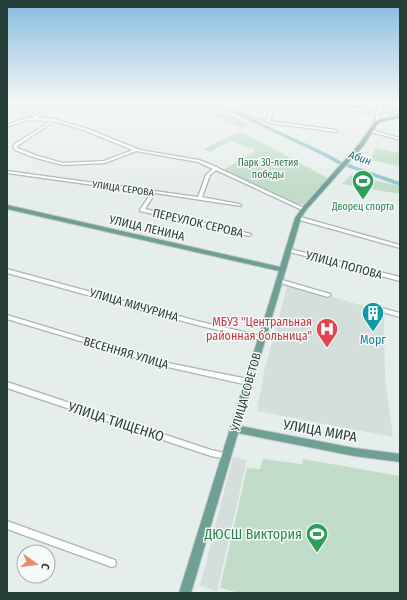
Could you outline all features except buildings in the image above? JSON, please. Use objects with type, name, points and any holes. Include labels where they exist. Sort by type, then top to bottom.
[{"type":"main road","name":"УЛИЦА СОВЕТОВ","points":[[185,593],[298,218],[304,209],[372,131]]},
{"type":"main road","name":"УЛИЦА ЛЕНИНА","points":[[7,207],[282,270]]},
{"type":"main road","name":"УЛИЦА МИРА","points":[[235,429],[354,452],[400,458]]},
{"type":"street","points":[[41,129],[15,147],[37,157],[63,164],[105,162],[135,150]]},
{"type":"street","points":[[84,129],[135,150],[197,160],[304,209]]},
{"type":"street","points":[[321,129],[336,131]]},
{"type":"street","points":[[372,131],[400,139]]},
{"type":"street","points":[[200,198],[208,175],[216,168]]},
{"type":"street","name":"УЛИЦА СЕРОВА","points":[[7,172],[152,193],[200,198],[239,205]]},
{"type":"street","name":"ПЕРЕУЛОК СЕРОВА","points":[[152,193],[142,210],[249,235]]},
{"type":"street","points":[[298,218],[400,247]]},
{"type":"street","name":"УЛИЦА ПОПОВА","points":[[288,250],[400,279]]},
{"type":"street","name":"УЛИЦА МИЧУРИНА","points":[[7,271],[82,290],[190,321],[261,338]]},
{"type":"street","points":[[279,281],[328,295]]},
{"type":"street","points":[[378,309],[400,315]]},
{"type":"street","name":"ВЕСЕННЯЯ УЛИЦА","points":[[7,317],[163,364],[248,382]]},
{"type":"street","name":"УЛИЦА ТИЩЕНКО","points":[[7,385],[211,453],[226,456]]},
{"type":"street","points":[[7,525],[112,563]]},
{"type":"shaded area","name":"МБУЗ \"Центральная районная больница\"","points":[[288,284],[384,312],[385,379],[393,437],[257,411],[264,372]]},
{"type":"shaded area","points":[[233,457],[247,460],[217,591],[200,586]]},
{"type":"green space","name":"Парк 30-летия победы","points":[[240,131],[328,178],[304,204],[296,204],[223,170],[255,152],[254,149],[230,141],[210,152],[204,149]]},
{"type":"green space","points":[[376,148],[400,153],[400,166],[370,160]]},
{"type":"green space","points":[[351,175],[400,186],[400,194],[342,184]]},
{"type":"green space","points":[[263,459],[302,464],[303,459],[400,476],[400,593],[240,593],[220,588],[247,468],[260,469]]},
{"type":"waterway","name":"Абин","points":[[270,129],[338,162],[400,184]]},
{"type":"place","name":"Дворец спорта","points":[[363,200]]},
{"type":"place","name":"Морг","points":[[373,332]]},
{"type":"place","name":"МБУЗ \"Центральная районная больница\"","points":[[327,348]]},
{"type":"place","name":"ДЮСШ Виктория","points":[[317,554]]}]
